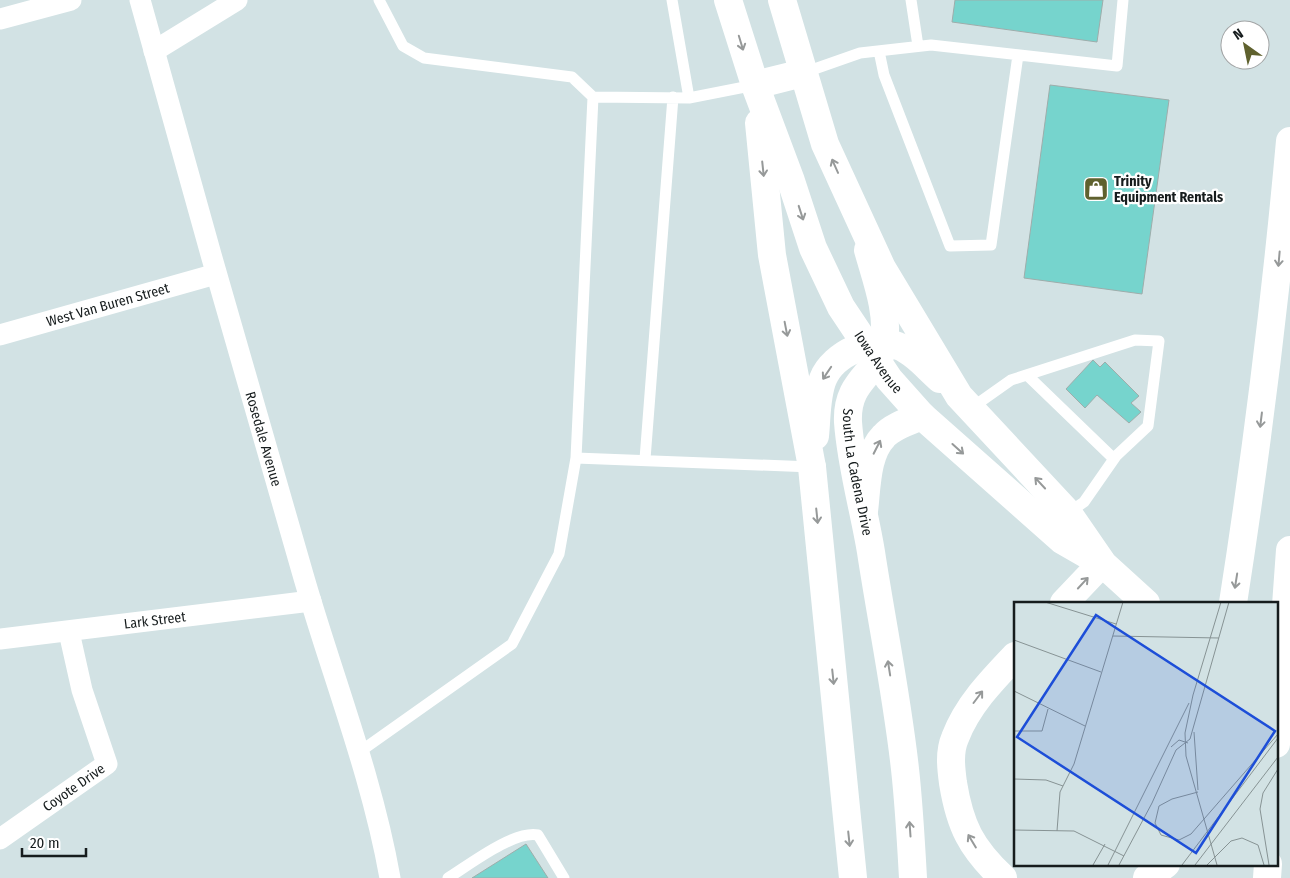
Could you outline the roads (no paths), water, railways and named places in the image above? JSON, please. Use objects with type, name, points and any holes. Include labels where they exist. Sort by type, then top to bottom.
[{"type":"main road","points":[[728,0],[755,85],[772,255],[812,467],[853,878]]},
{"type":"main road","points":[[782,0],[825,144],[862,226],[885,317],[876,350]]},
{"type":"main road","points":[[755,85],[803,73]]},
{"type":"main road","name":"Iowa Avenue","points":[[755,85],[791,181],[813,248],[841,307],[876,350],[889,379],[922,416],[1062,540],[1102,563],[1145,602]]},
{"type":"main road","points":[[1233,602],[1259,431],[1276,295],[1290,140]]},
{"type":"main road","name":"Iowa Avenue","points":[[862,226],[882,268],[965,402],[1068,513],[1102,563]]},
{"type":"main road","points":[[812,467],[819,391],[824,377],[836,361],[850,351],[876,350],[897,345],[908,351],[965,402]]},
{"type":"main road","name":"South La Cadena Drive","points":[[876,350],[849,399],[848,421],[852,460],[864,511],[904,767],[914,878]]},
{"type":"main road","points":[[864,511],[868,475],[879,442],[885,435],[922,416]]},
{"type":"main road","points":[[1278,716],[1290,550]]},
{"type":"main road","points":[[1065,602],[1102,563]]},
{"type":"main road","points":[[1003,878],[985,861],[969,838],[957,810],[950,763],[954,739],[967,712],[989,683],[1014,657]]},
{"type":"main road","points":[[1278,723],[1290,734]]},
{"type":"main road","points":[[1147,878],[1163,866]]},
{"type":"street","points":[[0,19],[71,0]]},
{"type":"street","name":"Rosedale Avenue","points":[[140,0],[216,274],[311,601],[381,830],[390,878]]},
{"type":"street","points":[[154,51],[237,0]]},
{"type":"street","name":"West Van Buren Street","points":[[0,335],[216,274]]},
{"type":"street","name":"Lark Street","points":[[0,639],[311,601]]},
{"type":"street","name":"Coyote Drive","points":[[0,839],[108,764],[82,690],[68,632]]},
{"type":"lane","points":[[379,0],[403,46],[424,58],[572,77],[593,97],[689,98],[755,85]]},
{"type":"lane","points":[[672,0],[689,98]]},
{"type":"lane","points":[[911,0],[918,46]]},
{"type":"lane","points":[[803,73],[860,53],[931,45],[1117,66],[1123,0]]},
{"type":"lane","points":[[879,51],[884,75],[950,246],[992,245],[1018,55]]},
{"type":"lane","points":[[358,753],[512,644],[559,554],[576,458],[593,97]]},
{"type":"lane","points":[[645,459],[673,98]]},
{"type":"lane","points":[[965,402],[1011,380],[1135,340],[1158,341],[1148,426],[1114,459],[1084,502],[1068,513]]},
{"type":"lane","points":[[1027,375],[1114,459]]},
{"type":"lane","points":[[576,458],[645,459],[812,467]]},
{"type":"lane","points":[[448,878],[512,839],[532,833],[538,835],[564,878]]},
{"type":"place","name":"Trinity Equipment Rentals","points":[[1096,189]]}]
